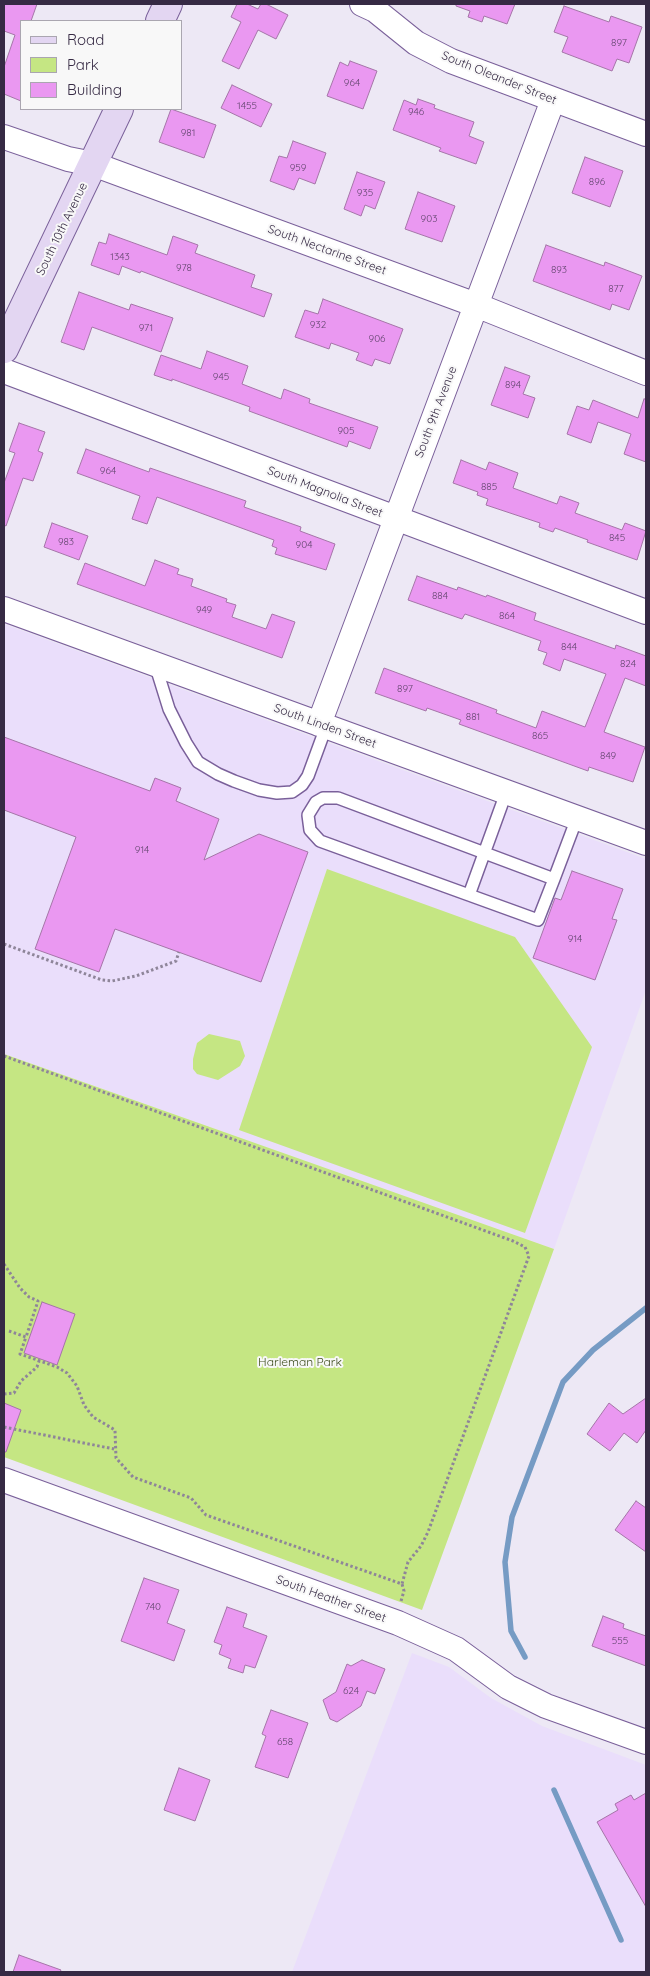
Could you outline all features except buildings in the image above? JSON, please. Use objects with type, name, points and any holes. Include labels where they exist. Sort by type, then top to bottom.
[{"type":"main road","points":[[160,20],[168,4]]},
{"type":"main road","name":"South 10th Avenue","points":[[4,349],[119,110]]},
{"type":"street","name":"South Oleander Street","points":[[362,4],[375,10],[416,43],[451,61],[646,134]]},
{"type":"street","name":"South 9th Avenue","points":[[323,726],[396,519],[553,100]]},
{"type":"street","name":"South Nectarine Street","points":[[4,137],[68,159],[93,164],[476,305],[646,373]]},
{"type":"street","name":"South Magnolia Street","points":[[4,371],[646,612]]},
{"type":"street","name":"South Linden Street","points":[[4,609],[646,843]]},
{"type":"street","name":"South Heather Street","points":[[4,1480],[398,1623],[456,1649],[508,1687],[546,1706],[646,1742]]},
{"type":"lane","points":[[154,664],[169,709],[198,762],[234,781],[259,790],[277,793],[292,792],[308,776],[323,726]]},
{"type":"lane","points":[[469,895],[506,792]]},
{"type":"lane","points":[[554,879],[338,798],[323,798],[316,802],[308,815],[310,830],[320,841],[538,920],[554,879],[577,818]]},
{"type":"path","points":[[4,944],[102,980],[112,981],[136,976],[176,961],[179,952]]},
{"type":"path","points":[[4,1056],[513,1241],[525,1247],[529,1256],[431,1522],[421,1546],[408,1562],[402,1584],[404,1591],[401,1602]]},
{"type":"path","points":[[4,1264],[20,1288],[29,1297],[38,1301],[20,1354],[57,1367],[67,1373],[77,1386],[84,1405],[93,1417],[115,1430],[114,1449],[116,1458],[133,1477],[191,1498],[206,1515],[402,1584]]},
{"type":"path","points":[[8,1331],[26,1337]]},
{"type":"path","points":[[4,1394],[14,1393],[22,1381],[37,1367],[39,1360]]},
{"type":"path","points":[[4,1427],[114,1449]]},
{"type":"shaded area","points":[[4,624],[646,859],[646,990],[554,1249],[4,1054]]},
{"type":"shaded area","points":[[412,1653],[449,1667],[491,1698],[542,1726],[646,1765],[646,1972],[292,1972]]},
{"type":"green space","points":[[327,869],[515,937],[592,1047],[525,1233],[239,1130]]},
{"type":"green space","points":[[209,1034],[240,1041],[245,1056],[240,1066],[218,1080],[197,1074],[193,1069],[193,1059],[197,1043]]},
{"type":"green space","name":"Harleman Park","points":[[4,1054],[554,1249],[422,1610],[4,1457]]},
{"type":"waterway","points":[[525,1657],[511,1631],[505,1562],[512,1517],[563,1382],[593,1350],[646,1308]]},
{"type":"waterway","points":[[554,1790],[621,1940]]}]
